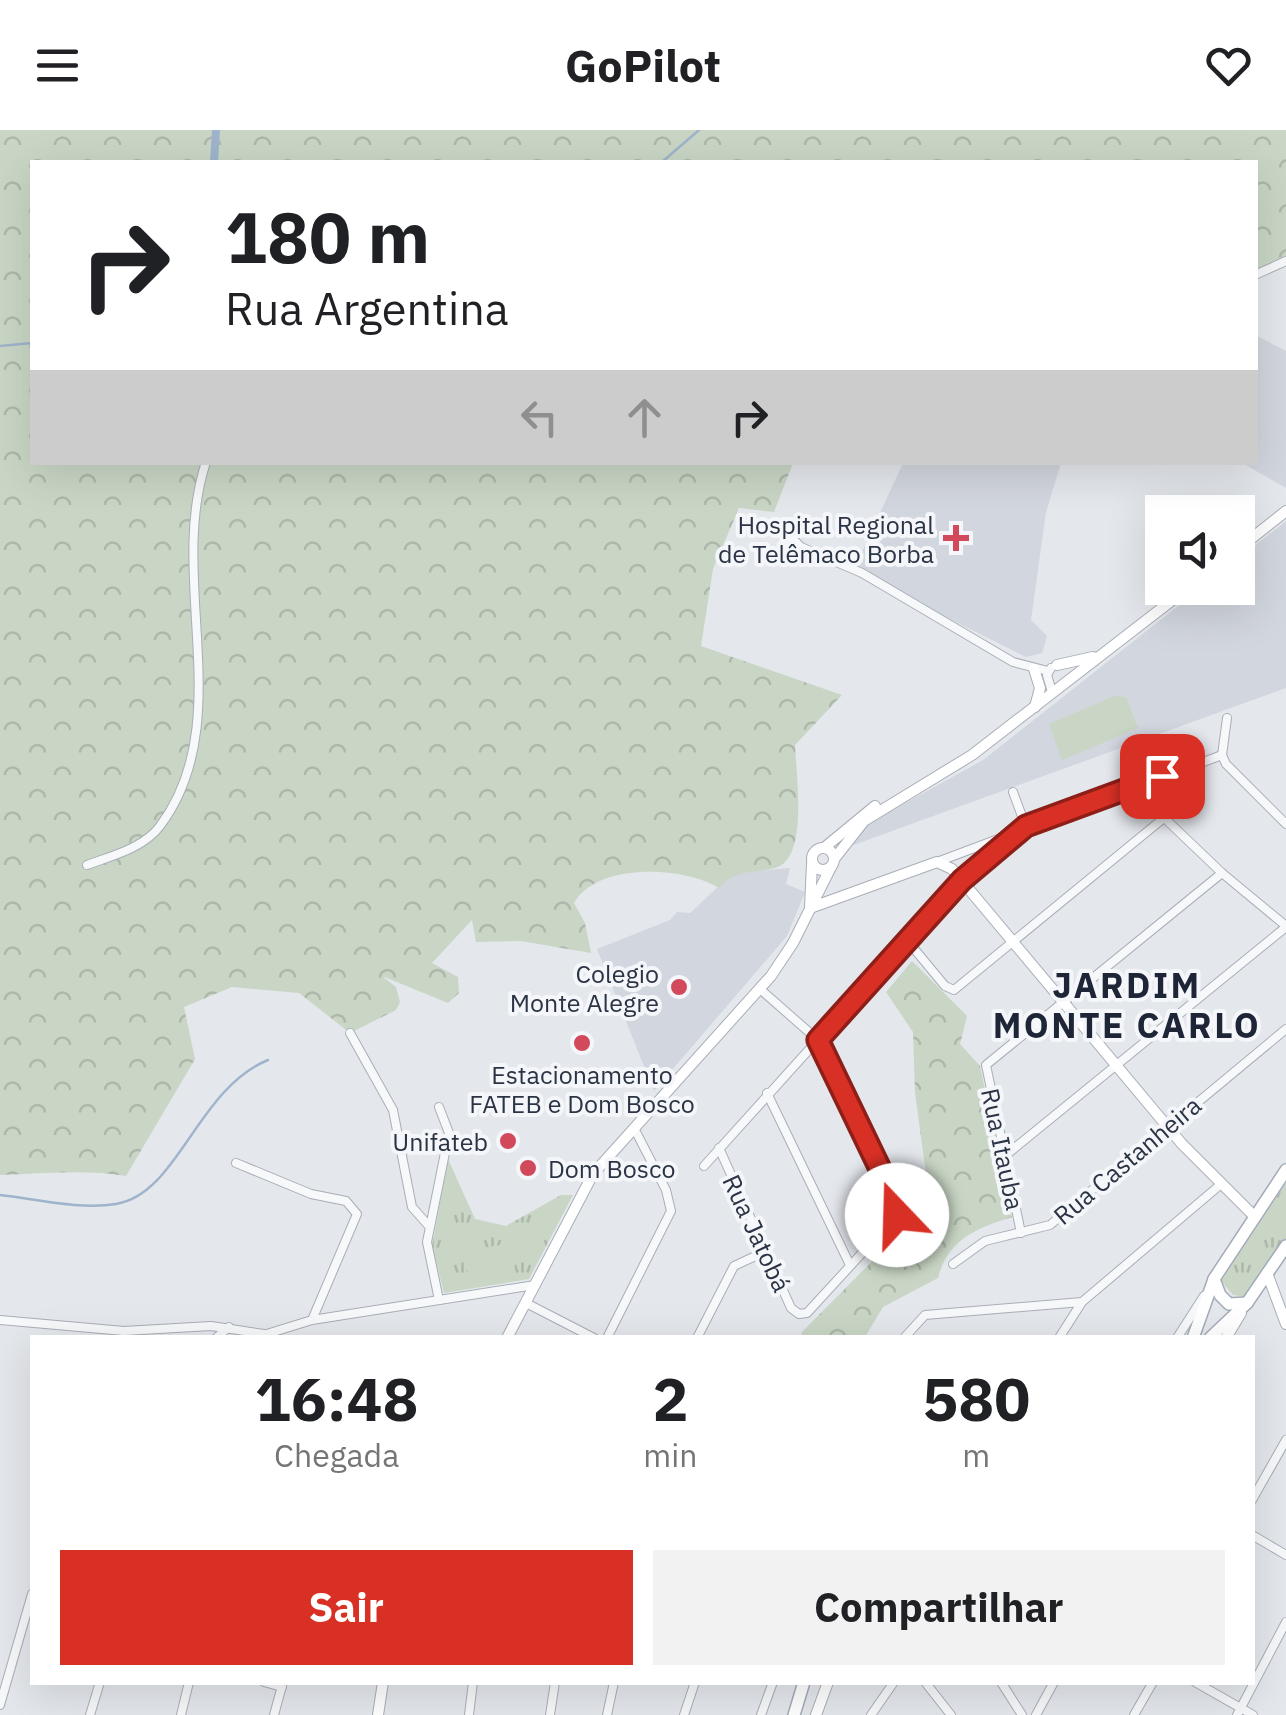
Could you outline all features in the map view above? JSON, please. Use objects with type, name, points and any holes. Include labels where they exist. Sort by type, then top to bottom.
[{"type":"main road","points":[[1255,536],[1286,511]]},
{"type":"main road","points":[[810,908],[813,854],[863,812],[895,799],[972,755],[1166,605]]},
{"type":"main road","points":[[1052,668],[1099,656]]},
{"type":"main road","points":[[1034,670],[1040,688],[1034,708]]},
{"type":"main road","points":[[509,1335],[593,1174],[760,989],[793,943],[831,866],[853,832],[895,799]]},
{"type":"main road","points":[[824,848],[831,866]]},
{"type":"main road","points":[[810,908],[937,862],[962,880],[1168,1126],[1254,1218]]},
{"type":"main road","points":[[812,863],[819,870],[831,866]]},
{"type":"main road","points":[[810,882],[831,866]]},
{"type":"main road","points":[[1194,1335],[1214,1279],[1286,1170]]},
{"type":"main road","points":[[1228,1335],[1286,1246]]},
{"type":"main road","points":[[1267,1273],[1286,1324]]},
{"type":"main road","points":[[1214,1279],[1220,1295],[1230,1304],[1248,1303]]},
{"type":"main road","points":[[1213,1335],[1248,1303]]},
{"type":"main road","points":[[378,1715],[383,1685]]},
{"type":"main road","points":[[794,1715],[803,1685]]},
{"type":"main road","points":[[816,1715],[827,1685]]},
{"type":"street","points":[[1258,274],[1286,261]]},
{"type":"street","points":[[87,866],[128,850],[159,828],[178,792],[202,700],[192,586],[193,502],[205,465]]},
{"type":"street","points":[[783,530],[801,547],[862,573],[1034,670],[1079,671]]},
{"type":"street","points":[[1052,668],[1052,692]]},
{"type":"street","points":[[1226,718],[1222,755],[1233,772],[1286,824]]},
{"type":"street","points":[[937,862],[1222,755]]},
{"type":"street","points":[[1006,1155],[1286,926],[1222,873],[1132,787]]},
{"type":"street","points":[[1013,792],[1026,826]]},
{"type":"street","points":[[906,939],[945,986],[958,988],[1165,818]]},
{"type":"street","points":[[704,1166],[906,939],[962,880],[1026,826]]},
{"type":"street","points":[[1065,1003],[1222,873]]},
{"type":"street","points":[[760,989],[818,1040],[894,1198],[897,1215],[850,1265],[767,1093]]},
{"type":"street","name":"Rua Itauba","points":[[1021,1234],[986,1065],[1065,1003]]},
{"type":"street","name":"Rua Castanheira","points":[[953,1264],[986,1241],[1040,1230],[1060,1218],[1286,1029]]},
{"type":"street","points":[[350,1033],[393,1110],[412,1206],[428,1225]]},
{"type":"street","points":[[438,1107],[449,1133],[428,1225],[428,1257],[438,1300]]},
{"type":"street","points":[[609,1335],[672,1211],[666,1190],[634,1128]]},
{"type":"street","name":"Rua Jatobá","points":[[719,1148],[792,1308],[799,1314],[807,1313],[850,1265]]},
{"type":"street","points":[[236,1163],[311,1194],[353,1206],[357,1214],[312,1320]]},
{"type":"street","points":[[1060,1335],[1082,1302],[1220,1184]]},
{"type":"street","points":[[699,1335],[734,1266],[764,1252]]},
{"type":"street","points":[[1179,1335],[1214,1279]]},
{"type":"street","points":[[262,1335],[312,1320],[535,1285]]},
{"type":"street","points":[[526,1302],[588,1335]]},
{"type":"street","points":[[906,1335],[918,1319],[1082,1302]]},
{"type":"street","points":[[0,1320],[124,1330],[229,1327],[256,1335]]},
{"type":"street","points":[[220,1335],[229,1327]]},
{"type":"street","points":[[1255,1495],[1286,1440]]},
{"type":"street","points":[[1255,1538],[1286,1554]]},
{"type":"street","points":[[1255,1680],[1286,1622]]},
{"type":"street","points":[[0,1705],[28,1625]]},
{"type":"street","points":[[90,1715],[99,1685]]},
{"type":"street","points":[[180,1715],[188,1685]]},
{"type":"street","points":[[274,1715],[282,1685]]},
{"type":"street","points":[[469,1715],[473,1685]]},
{"type":"street","points":[[550,1715],[555,1685]]},
{"type":"street","points":[[607,1715],[613,1685]]},
{"type":"street","points":[[684,1715],[694,1685]]},
{"type":"street","points":[[761,1715],[772,1685]]},
{"type":"street","points":[[871,1715],[892,1685]]},
{"type":"street","points":[[927,1685],[951,1715]]},
{"type":"street","points":[[1003,1685],[1022,1715]]},
{"type":"street","points":[[1036,1715],[1052,1685]]},
{"type":"street","points":[[1134,1715],[1151,1685]]},
{"type":"street","points":[[1199,1685],[1238,1712],[1253,1715]]},
{"type":"street","points":[[1238,1712],[1252,1685]]},
{"type":"shaded area","points":[[1258,337],[1286,351],[1286,488],[1246,465],[1258,465]]},
{"type":"shaded area","name":"Hospital Regional de Telêmaco Borba","points":[[902,465],[1060,465],[1046,512],[1031,620],[1047,636],[1042,653],[1026,657],[932,610],[856,565]]},
{"type":"shaded area","points":[[1286,521],[1286,688],[848,847],[864,826],[983,760],[1179,605],[1255,605],[1255,546]]},
{"type":"shaded area","name":"Colegio Monte Alegre","points":[[790,868],[786,884],[805,892],[787,936],[654,1091],[597,949],[670,920],[677,912],[690,913],[733,873]]},
{"type":"green space","points":[[0,130],[1286,130],[1286,258],[1258,270],[1258,160],[30,160],[30,465],[792,465],[774,512],[739,508],[713,569],[701,646],[842,695],[795,745],[797,833],[786,862],[775,868],[738,874],[719,888],[664,872],[621,874],[601,880],[574,903],[585,923],[591,953],[521,941],[476,942],[472,920],[432,963],[458,977],[459,993],[448,1003],[382,976],[396,987],[400,1002],[396,1010],[350,1033],[299,993],[232,987],[184,1007],[195,1059],[126,1176],[79,1172],[0,1175]]},
{"type":"green space","points":[[1114,696],[1126,697],[1138,728],[1062,760],[1049,724]]},
{"type":"green space","points":[[912,961],[967,1016],[960,1044],[980,1066],[1012,1217],[957,1244],[938,1278],[883,1307],[866,1335],[802,1335],[930,1203],[915,1093],[913,1032],[886,992]]},
{"type":"green space","points":[[448,1159],[475,1219],[506,1226],[561,1195],[573,1195],[529,1279],[444,1293],[432,1246]]},
{"type":"green space","points":[[1286,1183],[1286,1240],[1247,1297],[1233,1295],[1221,1281]]},
{"type":"green space","points":[[511,1243],[515,1268],[468,1275],[464,1251]]},
{"type":"waterway","points":[[214,160],[216,130]]},
{"type":"waterway","points":[[664,160],[699,130]]},
{"type":"waterway","points":[[0,346],[30,343]]},
{"type":"waterway","points":[[0,1195],[88,1206],[116,1204],[137,1196],[173,1162],[223,1093],[268,1060]]},
{"type":"place","name":"Hospital Regional de Telêmaco Borba","points":[[956,538]]},
{"type":"place","name":"Colegio Monte Alegre","points":[[679,987]]},
{"type":"place","name":"Estacionamento FATEB e Dom Bosco","points":[[582,1043]]},
{"type":"place","name":"Unifateb","points":[[508,1141]]},
{"type":"place","name":"Dom Bosco","points":[[528,1168]]},
{"type":"district","name":"JARDIM MONTE CARLO","points":[[1127,1005]]},
{"type":"route","points":[[897,1215],[894,1198],[818,1040],[962,880],[1026,826],[1162,776]]}]
